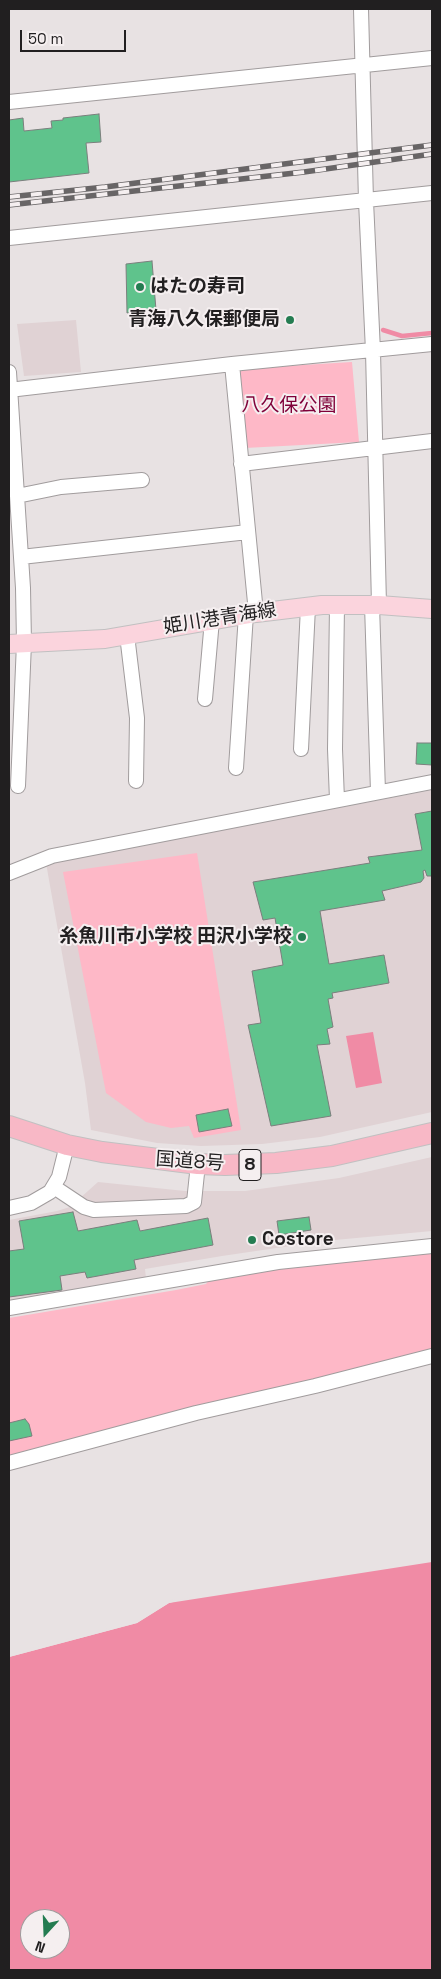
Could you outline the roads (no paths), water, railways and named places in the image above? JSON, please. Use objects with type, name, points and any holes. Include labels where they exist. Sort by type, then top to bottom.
[{"type":"highway","name":"国道8号","points":[[9,1126],[67,1146],[119,1155],[198,1164],[250,1165],[302,1160],[355,1151],[432,1133]]},
{"type":"main road","name":"姫川港青海線","points":[[16,643],[105,639],[212,620],[308,607],[376,605],[432,609]]},
{"type":"street","points":[[361,9],[366,201],[373,350],[378,792]]},
{"type":"street","points":[[9,102],[432,58]]},
{"type":"street","points":[[9,238],[432,193]]},
{"type":"street","points":[[10,389],[432,344]]},
{"type":"street","points":[[232,364],[248,532],[251,614],[236,768]]},
{"type":"street","points":[[9,372],[21,557],[16,643],[18,786]]},
{"type":"street","points":[[242,464],[432,441]]},
{"type":"street","points":[[17,496],[61,487],[142,480]]},
{"type":"street","points":[[21,557],[248,532]]},
{"type":"street","points":[[337,606],[335,749],[337,800]]},
{"type":"street","points":[[301,749],[308,607]]},
{"type":"street","points":[[205,699],[212,620]]},
{"type":"street","points":[[127,635],[137,718],[136,781]]},
{"type":"street","points":[[9,873],[52,856],[432,782]]},
{"type":"street","points":[[9,1208],[41,1198],[54,1187],[67,1146]]},
{"type":"street","points":[[54,1187],[84,1207],[94,1210],[186,1206],[194,1202],[198,1164]]},
{"type":"street","points":[[9,1308],[278,1262],[432,1246]]},
{"type":"street","points":[[9,1463],[196,1413],[315,1386],[432,1356]]},
{"type":"waterway","points":[[383,330],[402,336],[432,333]]},
{"type":"railway","points":[[9,197],[105,187],[432,145]]},
{"type":"railway","points":[[9,205],[304,172],[432,154]]},
{"type":"place","name":"はたの寿司","points":[[140,287]]},
{"type":"place","name":"青海八久保郵便局","points":[[290,320]]},
{"type":"place","name":"糸魚川市小学校 田沢小学校","points":[[302,937]]},
{"type":"place","name":"Costore","points":[[252,1240]]},
{"type":"park label","name":"八久保公園","points":[[289,406]]}]
